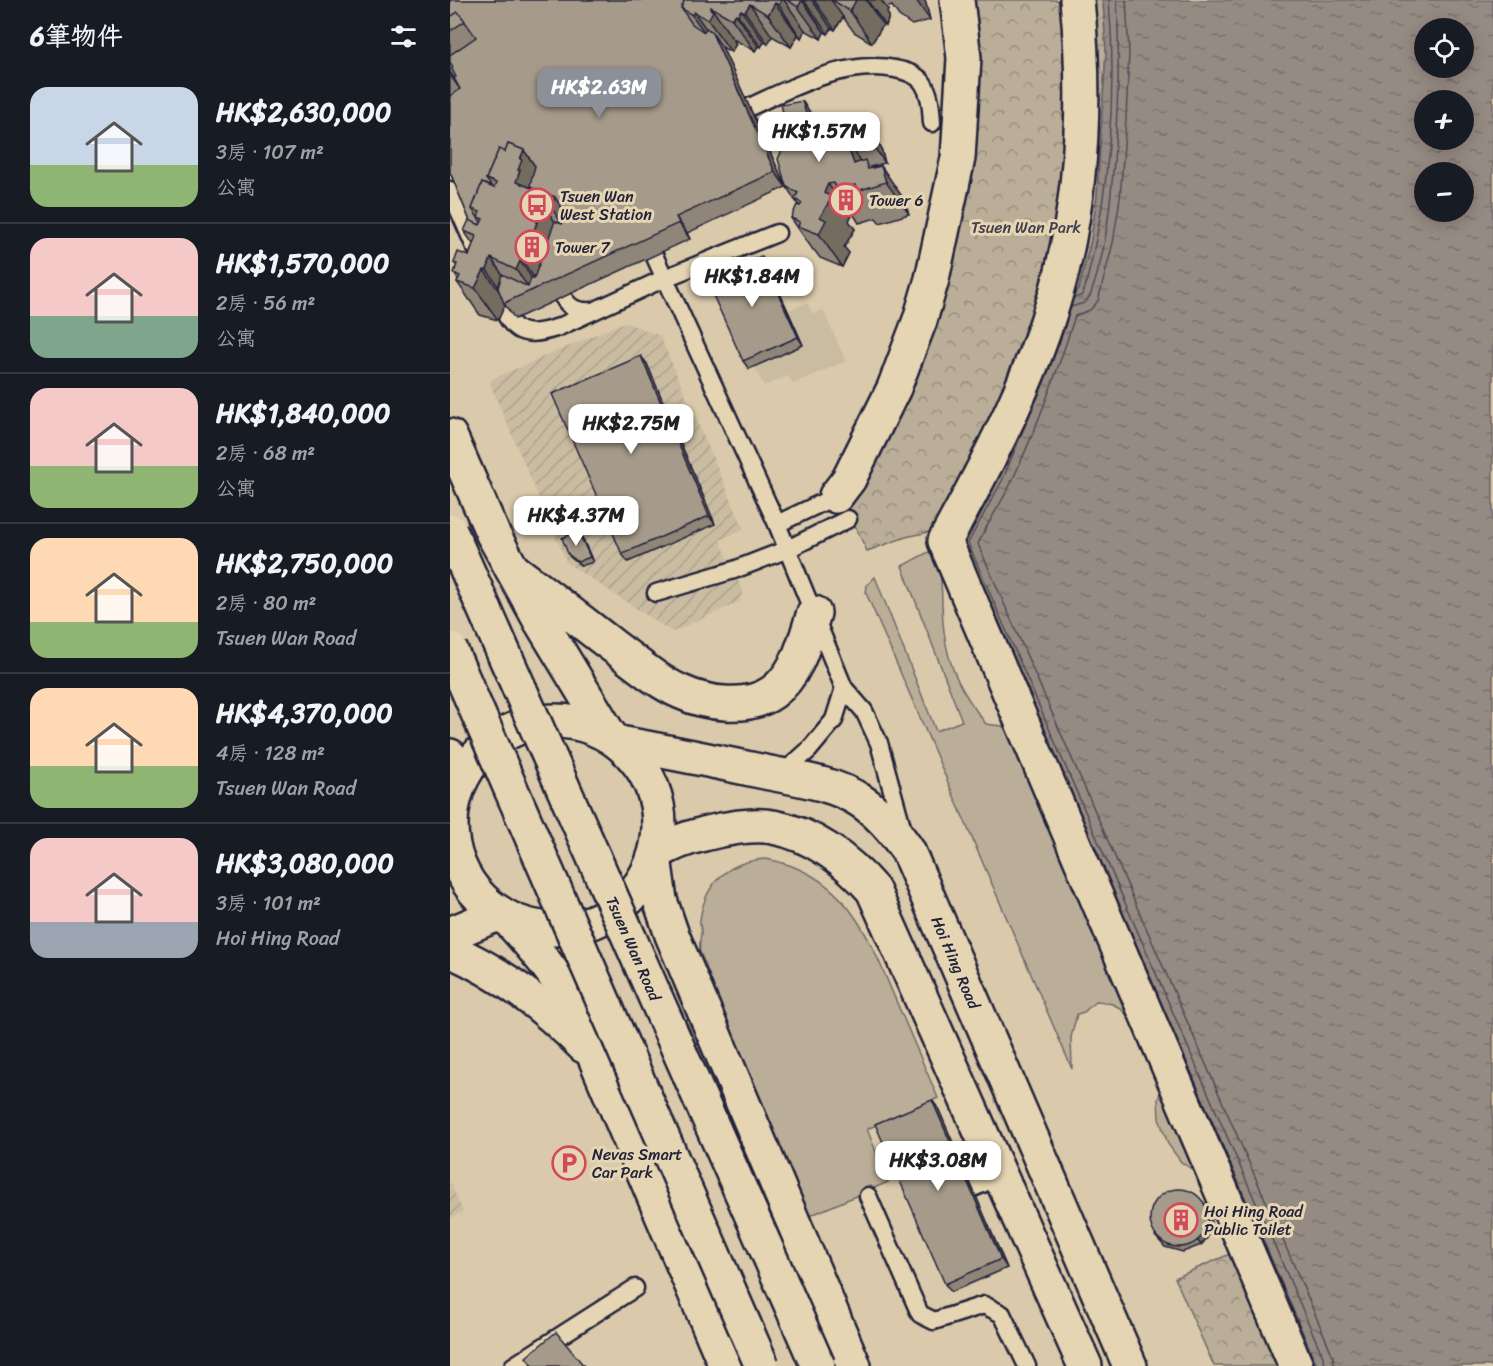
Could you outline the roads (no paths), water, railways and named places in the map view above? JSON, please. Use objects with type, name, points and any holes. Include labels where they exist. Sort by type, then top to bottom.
[{"type":"main road","points":[[842,508],[849,479],[894,388],[920,320],[932,279],[958,158],[964,58],[957,0]]},
{"type":"main road","points":[[1077,0],[1083,84],[1072,215],[1062,270],[1047,321],[1022,387],[996,445],[945,541],[1296,1366]]},
{"type":"main road","points":[[450,436],[493,534],[512,569],[614,740],[631,755],[648,786],[658,834],[656,858],[660,900],[672,935],[854,1366]]},
{"type":"main road","name":"Tsuen Wan Road","points":[[450,531],[818,1366]]},
{"type":"main road","points":[[512,569],[652,676],[681,692],[707,701],[732,704],[755,701],[772,693],[787,678],[796,663],[814,613]]},
{"type":"main road","points":[[450,649],[762,1366]]},
{"type":"main road","points":[[614,740],[574,724],[546,719],[520,724],[497,736],[453,777],[453,836],[458,856],[481,893],[538,951],[561,982],[618,1109],[726,1366]]},
{"type":"main road","name":"Hoi Hing Road","points":[[614,740],[830,787],[860,800],[879,814],[894,831],[908,851],[1130,1366]]},
{"type":"main road","points":[[450,934],[503,915],[531,926],[550,930],[571,931],[598,923],[641,887],[656,858],[669,844],[723,829],[772,826],[806,837],[836,855],[855,870],[873,890],[987,1182],[1085,1366]]},
{"type":"main road","points":[[450,950],[490,970],[540,1004],[594,1056]]},
{"type":"lane","points":[[712,121],[722,120],[826,74],[870,66],[904,71],[921,81],[928,91],[932,123]]},
{"type":"lane","points":[[450,190],[508,320],[518,331],[540,333],[665,278],[777,233]]},
{"type":"lane","points":[[654,255],[788,549],[844,688],[864,711],[879,743],[908,851]]},
{"type":"lane","points":[[563,297],[568,306],[576,310],[584,312],[595,310]]},
{"type":"lane","points":[[777,524],[842,508]]},
{"type":"lane","points":[[656,593],[734,570],[788,549],[842,508]]},
{"type":"lane","points":[[780,775],[808,750],[834,720],[844,688]]},
{"type":"lane","points":[[868,1196],[920,1314],[934,1321],[984,1305],[1002,1314],[1027,1366]]},
{"type":"lane","points":[[513,1366],[635,1288]]},
{"type":"water","points":[[1103,0],[1493,0],[1493,1366],[1312,1366],[952,541],[1057,297],[1079,290],[1091,240],[1097,196],[1106,52]]},
{"type":"place","name":"Tower 6","points":[[846,200]]},
{"type":"place","name":"Tsuen Wan West Station","points":[[537,205]]},
{"type":"place","name":"Tower 7","points":[[532,247]]},
{"type":"place","name":"Nevas Smart Car Park","points":[[569,1163]]},
{"type":"place","name":"Hoi Hing Road Public Toilet","points":[[1181,1220]]},
{"type":"park label","name":"Tsuen Wan Park","points":[[1026,227]]}]
